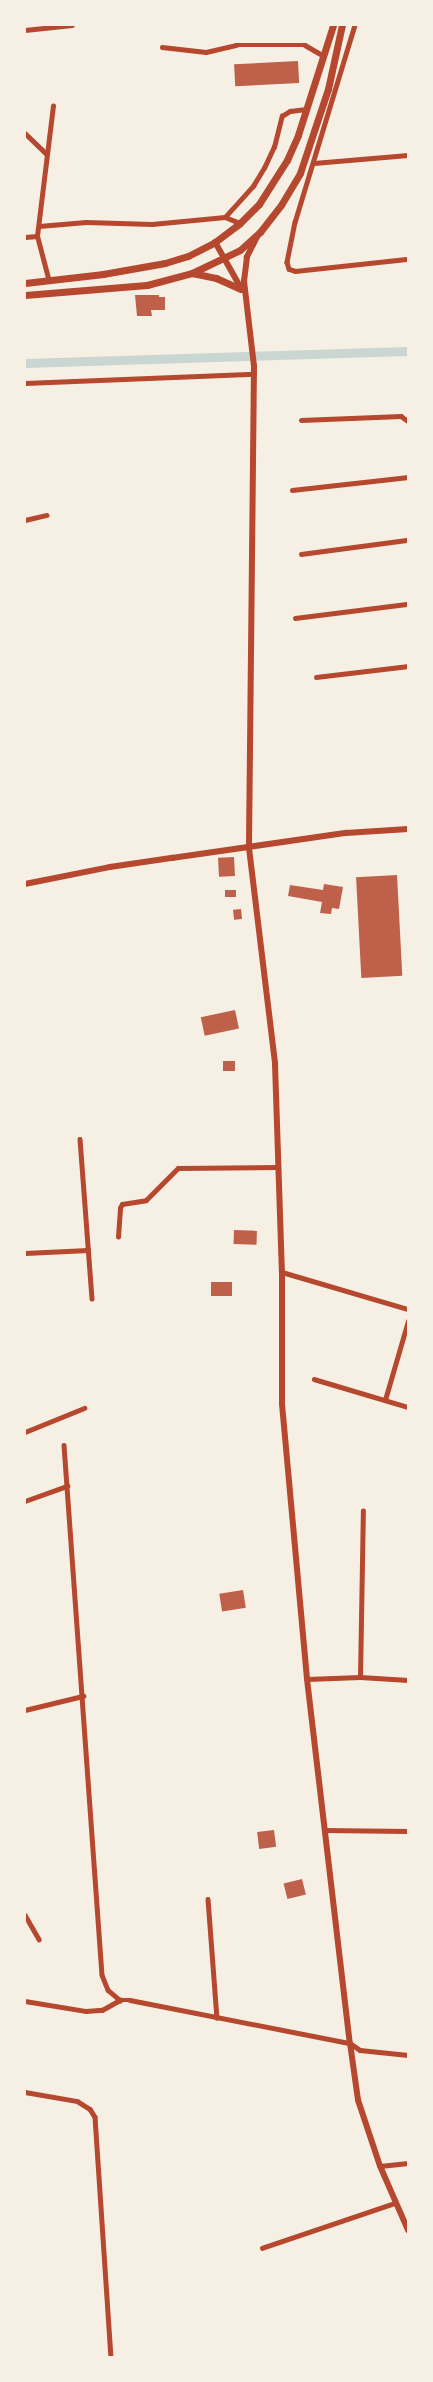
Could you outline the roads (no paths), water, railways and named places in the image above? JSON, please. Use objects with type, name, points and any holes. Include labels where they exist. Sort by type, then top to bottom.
[{"type":"main road","points":[[25,282],[48,278],[103,274],[165,263],[188,256],[215,242],[240,223],[259,204],[287,160],[306,109],[333,25]]},
{"type":"main road","points":[[25,295],[147,285],[192,273],[223,260],[240,250],[260,232],[281,205],[300,173],[328,89],[342,25]]},
{"type":"main road","points":[[260,232],[247,257],[243,293],[252,336],[254,366],[249,848],[275,1064],[282,1272],[282,1404],[307,1679],[358,2100],[380,2166],[408,2230]]},
{"type":"main road","points":[[215,242],[223,260],[243,293]]},
{"type":"main road","points":[[192,273],[216,278],[243,293]]},
{"type":"street","points":[[25,30],[72,25]]},
{"type":"street","points":[[356,25],[295,222],[287,262],[289,269],[295,271],[408,259]]},
{"type":"street","points":[[162,47],[206,52],[236,45],[305,46],[322,56]]},
{"type":"street","points":[[48,278],[37,236],[53,106]]},
{"type":"street","points":[[225,217],[253,186],[264,168],[274,147],[282,116],[290,111],[306,109]]},
{"type":"street","points":[[25,133],[46,154]]},
{"type":"street","points":[[314,163],[408,154]]},
{"type":"street","points":[[39,226],[86,222],[152,224],[225,217],[240,223]]},
{"type":"street","points":[[25,238],[37,236]]},
{"type":"street","points":[[25,383],[254,374]]},
{"type":"street","points":[[301,420],[401,416],[408,421]]},
{"type":"street","points":[[292,490],[408,478]]},
{"type":"street","points":[[25,520],[46,515]]},
{"type":"street","points":[[301,554],[408,540]]},
{"type":"street","points":[[295,618],[408,604]]},
{"type":"street","points":[[316,677],[408,666]]},
{"type":"street","points":[[25,884],[110,867],[346,833],[408,829]]},
{"type":"street","points":[[80,1139],[92,1299]]},
{"type":"street","points":[[118,1237],[121,1205],[146,1200],[178,1168],[278,1167]]},
{"type":"street","points":[[25,1253],[88,1250]]},
{"type":"street","points":[[282,1272],[408,1309]]},
{"type":"street","points":[[385,1400],[408,1321]]},
{"type":"street","points":[[314,1379],[408,1407]]},
{"type":"street","points":[[25,1432],[84,1408]]},
{"type":"street","points":[[64,1445],[102,1975],[108,1990],[120,2000]]},
{"type":"street","points":[[25,1500],[67,1486]]},
{"type":"street","points":[[360,1677],[363,1511]]},
{"type":"street","points":[[307,1679],[360,1677],[408,1680]]},
{"type":"street","points":[[25,1710],[83,1696]]},
{"type":"street","points":[[324,1830],[408,1831]]},
{"type":"street","points":[[208,1899],[217,2018]]},
{"type":"street","points":[[25,1916],[39,1939]]},
{"type":"street","points":[[25,2001],[86,2011],[102,2010],[120,2000],[130,2000],[350,2043],[360,2050],[408,2055]]},
{"type":"street","points":[[25,2092],[77,2101],[90,2108],[95,2116],[111,2357]]},
{"type":"street","points":[[380,2166],[408,2163]]},
{"type":"street","points":[[262,2248],[395,2203]]},
{"type":"waterway","points":[[25,363],[408,351]]}]
